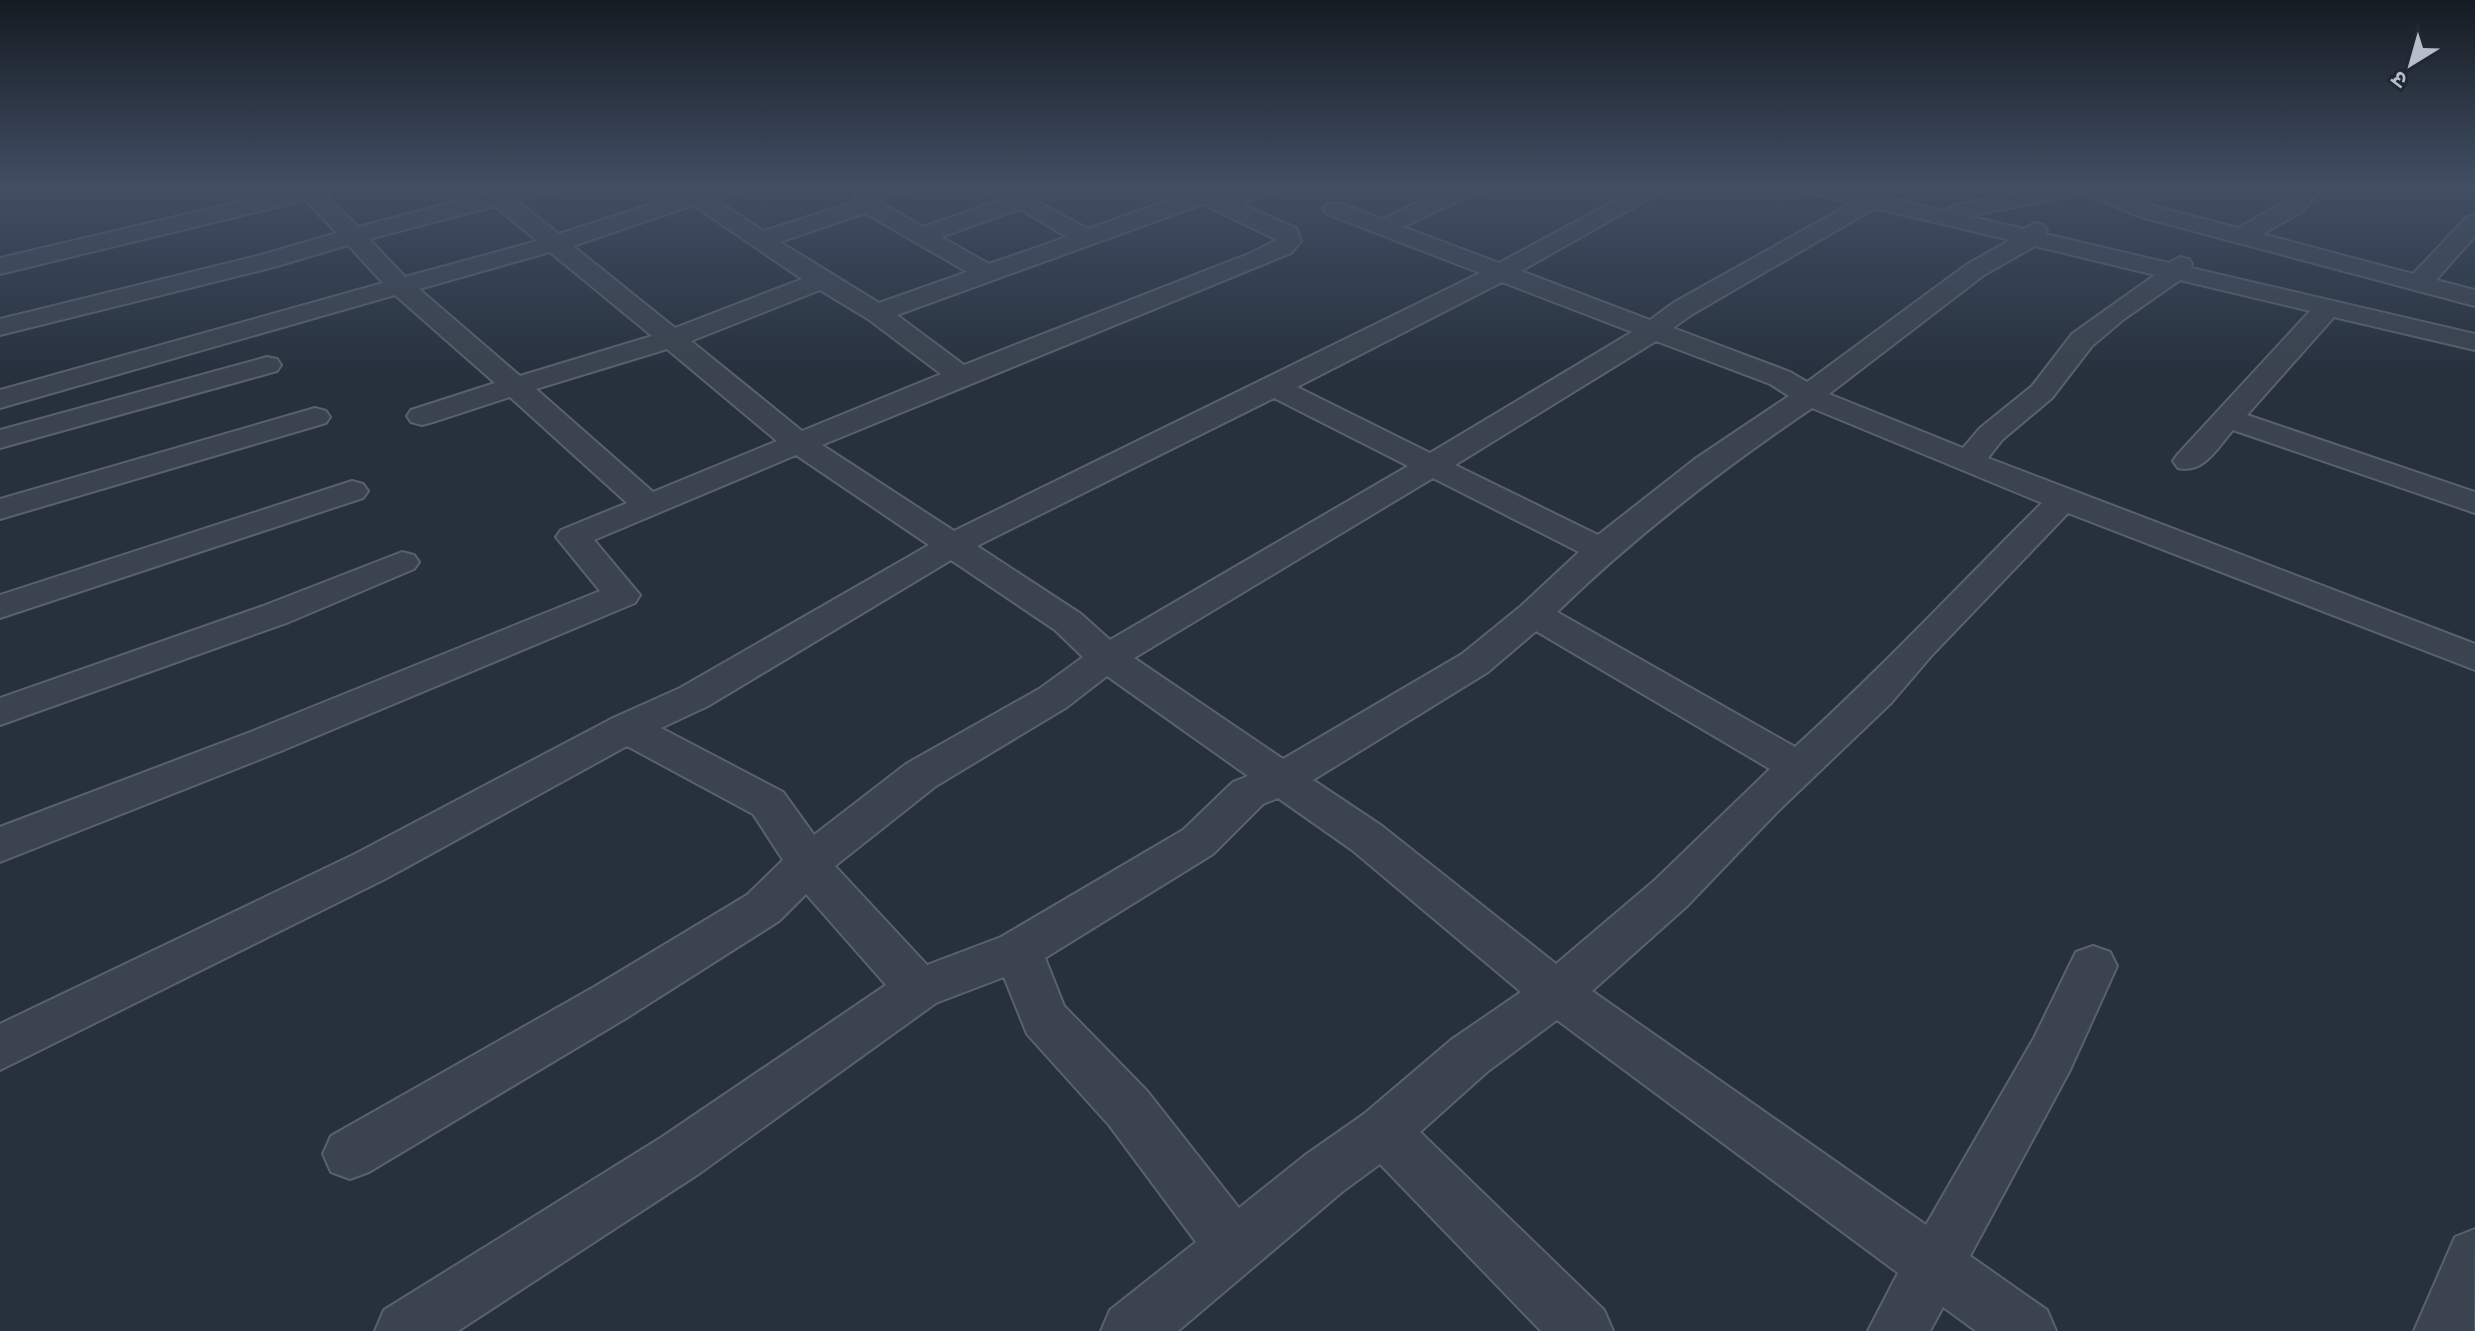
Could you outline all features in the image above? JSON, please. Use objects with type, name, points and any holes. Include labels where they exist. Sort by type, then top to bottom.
[{"type":"street","points":[[0,266],[71,248]]},
{"type":"street","points":[[0,327],[312,248]]},
{"type":"street","points":[[364,248],[400,286],[648,505]]},
{"type":"street","points":[[0,399],[537,248]]},
{"type":"street","points":[[561,248],[797,442],[1068,622],[1107,658],[1367,838],[1557,993],[2026,1331]]},
{"type":"street","points":[[774,248],[877,313],[961,376]]},
{"type":"street","points":[[942,248],[988,274]]},
{"type":"street","points":[[877,313],[1058,248]]},
{"type":"street","points":[[0,845],[281,736],[622,595],[573,537],[797,442],[1282,248]]},
{"type":"street","points":[[1439,248],[1780,378],[1809,396],[2063,500],[2475,658]]},
{"type":"street","points":[[0,1048],[371,866],[627,728],[694,697],[951,546],[1505,272],[1545,248]]},
{"type":"street","points":[[350,1154],[611,1002],[763,908],[809,863],[921,775],[1053,698],[1107,658],[1543,399],[1783,248]]},
{"type":"street","points":[[441,1321],[919,989],[1018,951],[1198,842],[1248,793],[1281,780],[1475,663],[1534,614],[1601,550],[1706,466],[1809,396],[1837,371],[1975,270],[2010,248]]},
{"type":"street","points":[[2093,248],[2475,333]]},
{"type":"street","points":[[2285,248],[2475,298]]},
{"type":"street","points":[[2417,285],[2451,248]]},
{"type":"street","points":[[2178,268],[2328,308],[2475,342]]},
{"type":"street","points":[[1969,461],[1991,434],[2042,392],[2082,340],[2178,268]]},
{"type":"street","points":[[422,416],[669,339],[781,299],[821,280]]},
{"type":"street","points":[[2189,461],[2328,308]]},
{"type":"street","points":[[0,439],[267,365]]},
{"type":"street","points":[[1273,386],[1601,550]]},
{"type":"street","points":[[0,509],[315,417]]},
{"type":"street","points":[[2229,419],[2475,503]]},
{"type":"street","points":[[0,607],[352,491]]},
{"type":"street","points":[[1131,1331],[1323,1174],[1383,1131],[1469,1056],[1557,993],[1671,893],[1877,694],[1919,646],[2063,500]]},
{"type":"street","points":[[0,712],[276,614],[402,562]]},
{"type":"street","points":[[1534,614],[1800,768]]},
{"type":"street","points":[[627,728],[768,803],[823,884],[919,989]]},
{"type":"street","points":[[1018,951],[1044,1019],[1128,1108],[1235,1247]]},
{"type":"street","points":[[1898,1331],[2052,1054],[2093,966]]},
{"type":"street","points":[[1383,1131],[1583,1331]]},
{"type":"street","points":[[2444,1331],[2475,1257]]}]
